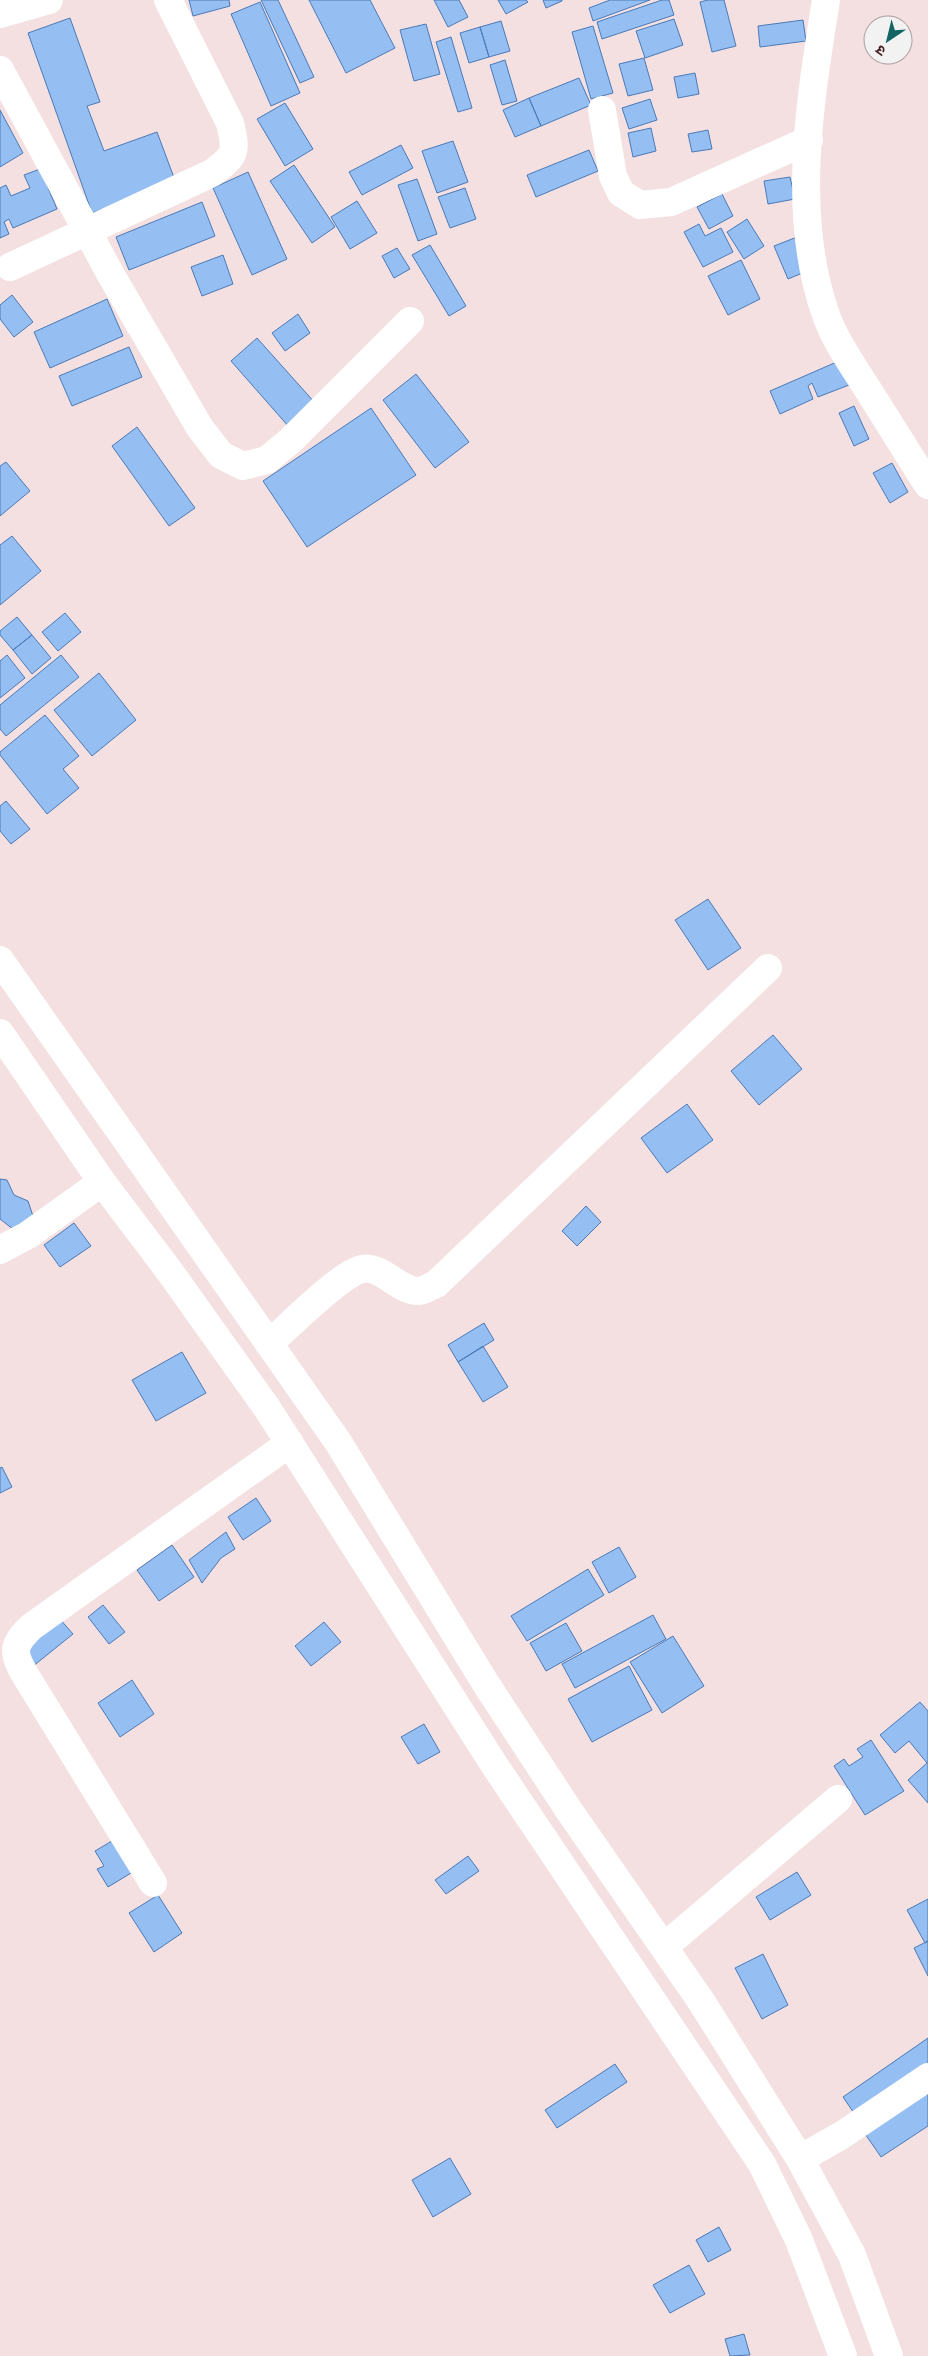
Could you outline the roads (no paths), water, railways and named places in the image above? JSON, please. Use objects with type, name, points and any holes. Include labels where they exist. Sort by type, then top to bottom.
[{"type":"street","points":[[0,14],[49,0]]},
{"type":"street","points":[[10,267],[212,173],[230,159],[235,145],[230,123],[168,0]]},
{"type":"street","points":[[826,0],[809,140],[806,186],[808,234],[825,313],[837,340],[928,485]]},
{"type":"street","points":[[0,70],[88,231],[200,428],[220,455],[244,466],[267,460],[291,440],[410,321]]},
{"type":"street","points":[[602,110],[613,176],[621,193],[640,205],[671,202],[809,140]]},
{"type":"street","points":[[0,960],[338,1442],[486,1684],[568,1809],[701,2001],[800,2159],[852,2255],[888,2356]]},
{"type":"street","points":[[269,1344],[347,1275],[364,1269],[379,1272],[404,1289],[420,1291],[436,1284],[768,968]]},
{"type":"street","points":[[0,1034],[102,1182],[170,1272],[267,1408],[495,1766],[762,2164],[799,2240],[843,2356]]},
{"type":"street","points":[[0,1250],[28,1235],[102,1182]]},
{"type":"street","points":[[153,1883],[24,1674],[17,1660],[15,1648],[21,1637],[31,1627],[290,1443]]},
{"type":"street","points":[[664,1948],[838,1799]]},
{"type":"street","points":[[800,2159],[849,2130],[928,2077]]}]
